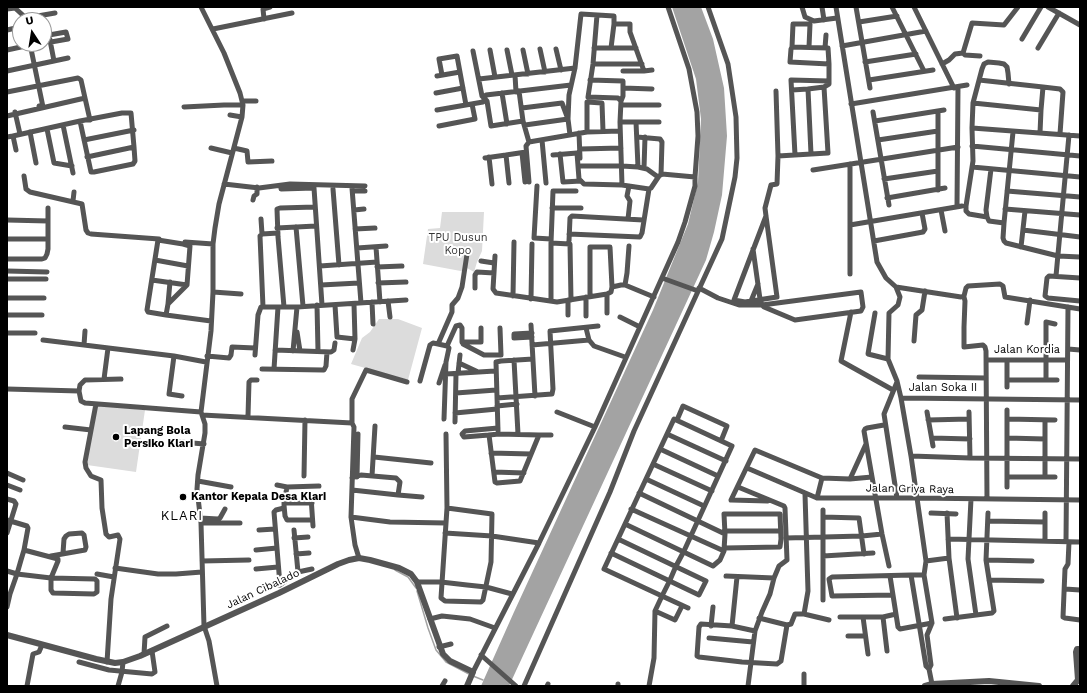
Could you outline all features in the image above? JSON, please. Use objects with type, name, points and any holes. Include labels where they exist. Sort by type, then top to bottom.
[{"type":"street","points":[[201,7],[213,29],[243,103],[242,117],[219,204],[213,244],[212,321],[206,359],[201,413],[205,433],[198,481],[204,626],[217,686]]},
{"type":"street","points":[[264,19],[263,9],[270,7]]},
{"type":"street","points":[[467,686],[595,427],[625,357],[654,297],[685,222],[696,177],[698,136],[697,112],[693,83],[686,57],[668,7]]},
{"type":"street","points":[[524,686],[610,492],[634,431],[722,240],[735,177],[736,117],[728,64],[708,7]]},
{"type":"street","points":[[802,7],[804,15],[807,19],[814,21],[837,18]]},
{"type":"street","points":[[822,7],[824,20]]},
{"type":"street","points":[[836,7],[878,265],[886,278],[896,287],[899,294],[899,303],[897,307],[889,313],[888,359],[897,381],[911,456],[926,561],[924,575],[932,623],[924,636]]},
{"type":"street","points":[[856,7],[870,88]]},
{"type":"street","points":[[892,7],[924,71]]},
{"type":"street","points":[[850,224],[960,206],[956,87],[942,64],[914,7]]},
{"type":"street","points":[[963,53],[972,24],[1004,25],[1018,7]]},
{"type":"street","points":[[1022,39],[1041,7]]},
{"type":"street","points":[[1048,7],[1080,25]]},
{"type":"street","points":[[7,10],[15,8],[19,12]]},
{"type":"street","points":[[1038,48],[1059,13]]},
{"type":"street","points":[[213,29],[292,14]]},
{"type":"street","points":[[570,135],[568,119],[571,85],[575,68],[581,14],[614,16],[611,48]]},
{"type":"street","points":[[587,132],[587,100],[593,64],[597,15]]},
{"type":"street","points":[[859,22],[897,16]]},
{"type":"street","points":[[614,24],[630,24],[628,48]]},
{"type":"street","points":[[809,47],[810,24],[793,24],[790,62],[829,64]]},
{"type":"street","points":[[842,46],[926,31]]},
{"type":"street","points":[[52,34],[66,32],[68,39],[52,42]]},
{"type":"street","points":[[630,32],[644,71]]},
{"type":"street","points":[[825,48],[826,35]]},
{"type":"street","points":[[792,47],[828,48],[829,64],[829,84],[824,88],[792,90]]},
{"type":"street","points":[[594,48],[636,48]]},
{"type":"street","points":[[540,49],[545,72]]},
{"type":"street","points":[[556,49],[560,70]]},
{"type":"street","points":[[490,50],[495,77]]},
{"type":"street","points":[[507,50],[529,142]]},
{"type":"street","points":[[523,50],[528,74]]},
{"type":"street","points":[[473,51],[482,96],[487,101],[491,126],[568,119]]},
{"type":"street","points":[[31,52],[43,107]]},
{"type":"street","points":[[52,52],[54,61]]},
{"type":"street","points":[[942,64],[955,54],[963,53],[965,55],[980,56]]},
{"type":"street","points":[[866,62],[916,54]]},
{"type":"street","points":[[439,126],[475,119],[463,88],[460,72],[457,56],[439,59],[439,76],[460,72]]},
{"type":"street","points":[[7,71],[68,58]]},
{"type":"street","points":[[987,217],[969,214],[966,211],[972,167],[973,103],[984,64],[988,62],[1004,64],[1007,67],[1009,84]]},
{"type":"street","points":[[593,64],[642,64]]},
{"type":"street","points":[[622,185],[620,122],[623,96],[623,64]]},
{"type":"street","points":[[479,79],[575,68]]},
{"type":"street","points":[[623,71],[652,70]]},
{"type":"street","points":[[869,80],[933,70]]},
{"type":"street","points":[[7,92],[78,78],[81,80],[90,120]]},
{"type":"street","points":[[590,80],[623,81]]},
{"type":"street","points":[[795,155],[791,80],[829,81]]},
{"type":"street","points":[[979,80],[1060,89],[1063,92],[1060,134]]},
{"type":"street","points":[[437,110],[482,102],[486,95],[571,85]]},
{"type":"street","points":[[851,104],[967,86]]},
{"type":"street","points":[[1040,133],[1043,87]]},
{"type":"street","points":[[436,93],[463,88]]},
{"type":"street","points":[[623,88],[652,89]]},
{"type":"street","points":[[808,88],[811,154]]},
{"type":"street","points":[[778,156],[828,153],[824,88]]},
{"type":"street","points":[[766,216],[734,300],[745,302],[776,297],[766,216],[765,208],[771,185],[777,184],[778,156],[776,91]]},
{"type":"street","points":[[502,93],[507,124]]},
{"type":"street","points":[[7,113],[85,98]]},
{"type":"street","points":[[587,100],[618,98],[621,103]]},
{"type":"street","points":[[587,100],[602,103],[603,131]]},
{"type":"street","points":[[184,108],[256,101]]},
{"type":"street","points":[[522,108],[562,103],[568,119]]},
{"type":"street","points":[[621,103],[659,105]]},
{"type":"street","points":[[973,103],[1041,110]]},
{"type":"street","points":[[875,121],[944,110]]},
{"type":"street","points":[[938,111],[938,190]]},
{"type":"street","points":[[7,116],[15,112]]},
{"type":"street","points":[[15,112],[20,134]]},
{"type":"street","points":[[873,112],[889,205]]},
{"type":"street","points":[[7,137],[80,121],[122,113],[131,113],[134,130],[134,163],[130,166],[92,172],[90,169],[80,121]]},
{"type":"street","points":[[230,115],[242,117]]},
{"type":"street","points":[[620,122],[659,122]]},
{"type":"street","points":[[636,122],[638,167]]},
{"type":"street","points":[[63,125],[73,172]]},
{"type":"street","points":[[972,128],[1080,136]]},
{"type":"street","points":[[47,129],[54,163],[72,166]]},
{"type":"street","points":[[84,140],[134,130]]},
{"type":"street","points":[[527,182],[524,153],[526,144],[529,142],[587,132],[620,131]]},
{"type":"street","points":[[878,140],[938,131]]},
{"type":"street","points":[[30,132],[36,163]]},
{"type":"street","points":[[1013,132],[1005,209],[1004,241],[1006,243],[1058,256],[1080,257]]},
{"type":"street","points":[[579,133],[579,179],[581,182]]},
{"type":"street","points":[[1056,276],[1069,135]]},
{"type":"street","points":[[13,136],[16,150]]},
{"type":"street","points":[[569,234],[640,237],[642,233],[649,189],[659,176],[661,140],[658,138],[637,137]]},
{"type":"street","points":[[644,168],[645,137]]},
{"type":"street","points":[[542,140],[546,183]]},
{"type":"street","points":[[972,146],[1080,156]]},
{"type":"street","points":[[87,156],[134,147]]},
{"type":"street","points":[[813,170],[958,147]]},
{"type":"street","points":[[210,148],[247,151],[248,162],[272,161]]},
{"type":"street","points":[[553,155],[621,148]]},
{"type":"street","points":[[579,152],[581,182]]},
{"type":"street","points":[[492,184],[487,158],[524,153]]},
{"type":"street","points":[[560,154],[563,182],[622,185],[649,189]]},
{"type":"street","points":[[506,155],[509,183]]},
{"type":"street","points":[[850,164],[850,274]]},
{"type":"street","points":[[581,166],[638,167],[644,168],[659,176],[696,177]]},
{"type":"street","points":[[972,167],[1080,177]]},
{"type":"street","points":[[991,169],[986,210],[987,217],[990,221],[1004,223]]},
{"type":"street","points":[[884,179],[938,170]]},
{"type":"street","points":[[24,176],[26,189],[30,192],[73,201],[83,205],[86,230],[88,233],[213,244]]},
{"type":"street","points":[[224,184],[257,188],[290,184],[365,188],[353,190],[361,303]]},
{"type":"street","points":[[537,186],[534,238],[570,244],[568,315]]},
{"type":"street","points":[[628,219],[630,202],[628,196],[629,186]]},
{"type":"street","points":[[253,200],[254,196],[257,194],[257,188]]},
{"type":"street","points":[[281,189],[314,188],[322,305]]},
{"type":"street","points":[[551,301],[553,188],[576,191]]},
{"type":"street","points":[[887,198],[945,188]]},
{"type":"street","points":[[333,189],[339,265]]},
{"type":"street","points":[[1007,191],[1080,196]]},
{"type":"street","points":[[73,201],[74,192]]},
{"type":"street","points":[[274,369],[281,307],[278,209],[315,207]]},
{"type":"street","points":[[7,259],[45,258],[47,254],[48,239],[48,208]]},
{"type":"street","points":[[552,208],[581,208]]},
{"type":"street","points":[[354,210],[364,209]]},
{"type":"street","points":[[1005,209],[1080,215]]},
{"type":"street","points":[[941,210],[945,231]]},
{"type":"street","points":[[1021,247],[1025,211]]},
{"type":"street","points":[[874,241],[923,232],[925,229],[922,213]]},
{"type":"street","points":[[569,241],[570,218],[572,216],[643,220]]},
{"type":"street","points":[[261,219],[262,234],[260,236],[263,307]]},
{"type":"street","points":[[7,220],[48,221]]},
{"type":"street","points":[[262,234],[296,227],[316,226]]},
{"type":"street","points":[[293,351],[296,323],[300,306],[296,227]]},
{"type":"street","points":[[355,229],[375,228]]},
{"type":"street","points":[[1023,230],[1080,236]]},
{"type":"street","points":[[7,240],[48,239]]},
{"type":"street","points":[[158,240],[147,311],[212,321]]},
{"type":"street","points":[[158,240],[189,245],[187,285],[168,304]]},
{"type":"street","points":[[513,296],[514,242]]},
{"type":"street","points":[[532,244],[532,299]]},
{"type":"street","points":[[357,248],[386,246]]},
{"type":"street","points":[[625,285],[628,273],[629,246]]},
{"type":"street","points":[[376,247],[380,302]]},
{"type":"street","points":[[495,256],[493,287],[495,292],[532,299],[551,301],[569,300],[588,297],[607,294],[611,292],[610,247],[590,247],[588,297],[586,316]]},
{"type":"street","points":[[662,278],[739,305],[762,305],[861,292],[863,307],[861,311],[795,320],[764,307],[762,305],[760,299],[753,249]]},
{"type":"street","points":[[438,344],[452,312],[452,305],[462,287],[467,254]]},
{"type":"street","points":[[155,260],[188,266]]},
{"type":"street","points":[[481,261],[494,263]]},
{"type":"street","points":[[320,266],[358,264],[402,266]]},
{"type":"street","points":[[7,271],[47,272]]},
{"type":"street","points":[[476,288],[475,275],[477,272],[494,273]]},
{"type":"street","points":[[1080,278],[1049,276],[1047,278],[1044,296],[1048,298],[1080,301]]},
{"type":"street","points":[[7,279],[46,279]]},
{"type":"street","points":[[152,280],[187,285]]},
{"type":"street","points":[[166,315],[170,282]]},
{"type":"street","points":[[378,283],[406,282]]},
{"type":"street","points":[[321,285],[359,283]]},
{"type":"street","points":[[751,301],[758,284]]},
{"type":"street","points":[[987,499],[987,360],[984,346],[964,347],[964,297],[966,288],[968,286],[1000,284],[1003,286],[1005,297],[1080,309]]},
{"type":"street","points":[[612,287],[625,285],[654,297]]},
{"type":"street","points":[[896,287],[964,297]]},
{"type":"street","points":[[914,341],[916,316],[922,310],[925,291]]},
{"type":"street","points":[[213,292],[241,294]]},
{"type":"street","points":[[607,294],[607,313]]},
{"type":"street","points":[[7,298],[44,298]]},
{"type":"street","points":[[255,355],[260,307],[354,304],[406,300]]},
{"type":"street","points":[[1027,324],[1030,300]]},
{"type":"street","points":[[388,301],[390,317]]},
{"type":"street","points":[[372,302],[373,324]]},
{"type":"street","points":[[335,304],[337,337],[355,339]]},
{"type":"street","points":[[353,350],[355,339],[354,304]]},
{"type":"street","points":[[316,305],[318,352]]},
{"type":"street","points":[[1068,307],[1068,564],[1065,569],[1064,618],[1080,620]]},
{"type":"street","points":[[851,312],[841,361],[893,390]]},
{"type":"street","points":[[875,313],[868,354],[888,359]]},
{"type":"street","points":[[7,315],[42,315]]},
{"type":"street","points":[[620,317],[640,327]]},
{"type":"street","points":[[1046,380],[1046,322],[1055,324]]},
{"type":"street","points":[[296,323],[300,351]]},
{"type":"street","points":[[438,383],[449,350],[447,346],[456,326],[459,325],[462,328],[462,342]]},
{"type":"street","points":[[531,325],[535,396]]},
{"type":"street","points":[[497,398],[550,395],[553,392],[550,344],[551,330],[598,326]]},
{"type":"street","points":[[481,328],[482,354]]},
{"type":"street","points":[[500,328],[501,361]]},
{"type":"street","points":[[586,328],[589,340],[594,346],[625,357]]},
{"type":"street","points":[[84,345],[86,331]]},
{"type":"street","points":[[7,333],[35,333]]},
{"type":"street","points":[[43,340],[206,359],[229,358],[232,347],[255,348]]},
{"type":"street","points":[[532,345],[589,340]]},
{"type":"street","points":[[462,342],[481,342]]},
{"type":"street","points":[[462,342],[482,354],[501,355]]},
{"type":"street","points":[[275,350],[327,352],[334,350],[335,344]]},
{"type":"street","points":[[420,381],[430,345],[438,344],[447,346]]},
{"type":"street","points":[[104,379],[108,348]]},
{"type":"street","points":[[1068,349],[1080,350]]},
{"type":"street","points":[[262,369],[324,370],[326,366],[327,352]]},
{"type":"street","points":[[455,422],[457,373],[460,355]]},
{"type":"street","points":[[174,356],[170,394],[182,396]]},
{"type":"street","points":[[498,431],[495,371],[496,362],[533,359]]},
{"type":"street","points":[[514,360],[518,434]]},
{"type":"street","name":"Jalan Kordia","points":[[987,360],[1068,360]]},
{"type":"street","points":[[1007,360],[1007,387]]},
{"type":"street","points":[[444,419],[446,362]]},
{"type":"street","points":[[459,363],[477,372]]},
{"type":"street","points":[[355,477],[352,399],[361,382],[365,370],[407,382]]},
{"type":"street","points":[[446,374],[495,371]]},
{"type":"street","points":[[919,377],[986,378]]},
{"type":"street","points":[[121,379],[85,380],[81,383],[79,391],[80,399],[83,403],[201,413],[352,422]]},
{"type":"street","points":[[248,416],[249,382],[252,380],[257,380]]},
{"type":"street","points":[[1007,380],[1056,380]]},
{"type":"street","points":[[897,381],[884,412],[884,425],[897,498]]},
{"type":"street","points":[[7,389],[79,391]]},
{"type":"street","points":[[456,393],[496,390]]},
{"type":"street","name":"Jalan Soka II","points":[[900,398],[1080,400]]},
{"type":"street","points":[[96,404],[90,430],[86,468],[91,476],[101,480],[102,508],[106,534],[109,537],[118,535],[120,538],[120,547],[115,568],[111,599],[108,662]]},
{"type":"street","points":[[455,412],[517,404]]},
{"type":"street","points":[[677,420],[683,406],[727,426],[721,441]]},
{"type":"street","points":[[1007,410],[1007,487]]},
{"type":"street","points":[[557,412],[595,427]]},
{"type":"street","points":[[927,412],[933,446]]},
{"type":"street","points":[[969,412],[970,458]]},
{"type":"street","points":[[649,686],[654,658],[655,611],[662,596],[670,580],[676,566],[684,551],[690,536],[698,521],[704,506],[712,491],[718,476],[726,461],[732,446],[674,419],[604,569],[662,596],[688,608]]},
{"type":"street","points":[[928,420],[969,419]]},
{"type":"street","points":[[1007,419],[1055,420]]},
{"type":"street","points":[[304,476],[305,420]]},
{"type":"street","points":[[1045,420],[1045,477]]},
{"type":"street","points":[[884,425],[865,429],[875,498],[889,566]]},
{"type":"street","points":[[372,476],[375,426]]},
{"type":"street","points":[[65,427],[90,430]]},
{"type":"street","points":[[498,431],[489,435],[464,437],[462,434],[465,431],[498,431],[518,434],[551,435]]},
{"type":"street","points":[[358,434],[355,477],[352,490],[352,517],[355,545],[359,558]]},
{"type":"street","points":[[446,434],[447,508],[441,598],[445,601],[481,602],[483,600],[486,587],[490,562],[492,514],[447,508]]},
{"type":"street","points":[[667,434],[726,461]]},
{"type":"street","points":[[489,435],[495,480],[497,483],[520,482],[539,435]]},
{"type":"street","points":[[932,438],[970,439]]},
{"type":"street","points":[[1007,438],[1045,439]]},
{"type":"street","points":[[175,440],[204,444]]},
{"type":"street","points":[[850,479],[866,443]]},
{"type":"street","points":[[660,448],[718,476]]},
{"type":"street","points":[[773,502],[731,500],[753,451],[756,450],[822,478],[850,479],[872,477]]},
{"type":"street","points":[[491,453],[531,454]]},
{"type":"street","points":[[911,456],[1080,459]]},
{"type":"street","points":[[374,457],[431,463]]},
{"type":"street","points":[[653,464],[712,491]]},
{"type":"street","name":"Jalan Griya Raya","points":[[746,468],[817,498],[1080,500]]},
{"type":"street","points":[[494,472],[524,473]]},
{"type":"street","points":[[7,473],[23,480]]},
{"type":"street","points":[[355,477],[361,475],[398,479],[400,482],[398,495]]},
{"type":"street","points":[[1007,477],[1055,477]]},
{"type":"street","points":[[817,498],[822,478]]},
{"type":"street","points":[[646,479],[704,506]]},
{"type":"street","points":[[198,481],[231,486]]},
{"type":"street","points":[[7,485],[20,490]]},
{"type":"street","points":[[277,485],[287,487],[319,486]]},
{"type":"street","points":[[287,487],[284,506],[285,518],[287,520],[312,520]]},
{"type":"street","points":[[738,487],[786,508],[787,560],[780,565],[774,578],[770,594],[759,618],[753,642],[748,686]]},
{"type":"street","points":[[352,490],[422,497]]},
{"type":"street","points":[[639,493],[724,532],[780,531]]},
{"type":"street","points":[[804,614],[808,590],[805,494]]},
{"type":"street","points":[[7,499],[14,501],[16,504],[9,521],[7,533]]},
{"type":"street","points":[[280,585],[274,512],[284,506],[311,500],[313,526]]},
{"type":"street","points":[[971,500],[968,559],[976,615]]},
{"type":"street","points":[[200,521],[218,519],[225,509]]},
{"type":"street","points":[[625,524],[713,566],[720,560],[724,550],[724,514],[780,514],[780,547],[724,550],[632,509]]},
{"type":"street","points":[[823,510],[823,600]]},
{"type":"street","points":[[945,619],[992,613],[994,611],[986,560],[988,512]]},
{"type":"street","points":[[932,513],[956,514]]},
{"type":"street","points":[[947,513],[949,558],[957,618]]},
{"type":"street","points":[[1044,541],[1045,513]]},
{"type":"street","points":[[352,517],[390,522],[446,523]]},
{"type":"street","points":[[823,517],[859,518],[864,554]]},
{"type":"street","points":[[7,607],[9,594],[24,550],[28,528],[27,526],[9,521]]},
{"type":"street","points":[[200,521],[240,523]]},
{"type":"street","points":[[988,521],[1045,522]]},
{"type":"street","points":[[259,530],[275,529]]},
{"type":"street","points":[[294,530],[298,572]]},
{"type":"street","points":[[50,556],[86,549],[82,533],[69,534],[66,536],[64,539],[63,553]]},
{"type":"street","points":[[446,533],[492,536],[539,543]]},
{"type":"street","points":[[786,538],[882,534]]},
{"type":"street","points":[[294,538],[308,537]]},
{"type":"street","points":[[611,554],[670,580],[699,596],[706,581],[618,539]]},
{"type":"street","points":[[948,539],[1080,542]]},
{"type":"street","points":[[256,550],[277,548]]},
{"type":"street","points":[[7,572],[51,578],[95,579],[97,581],[97,592],[94,594],[53,593],[51,590],[51,578],[58,561],[57,558],[24,550]]},
{"type":"street","points":[[296,554],[309,553]]},
{"type":"street","points":[[823,556],[873,553]]},
{"type":"street","name":"Jalan Cibalado","points":[[7,635],[41,647],[108,662],[122,667],[144,654],[152,654],[204,626],[349,560],[359,558],[399,568],[410,574],[417,582]]},
{"type":"street","points":[[926,561],[949,558]]},
{"type":"street","points":[[202,561],[249,560]]},
{"type":"street","points":[[986,560],[1032,561]]},
{"type":"street","points":[[256,569],[278,567]]},
{"type":"street","points":[[115,568],[158,574],[202,572]]},
{"type":"street","points":[[262,587],[280,585],[298,572],[312,569]]},
{"type":"street","points":[[97,574],[114,577]]},
{"type":"street","points":[[910,575],[919,626],[924,636],[931,665],[929,669],[933,685]]},
{"type":"street","points":[[893,595],[833,596],[831,594],[829,579],[832,577],[924,575]]},
{"type":"street","points":[[726,576],[774,578]]},
{"type":"street","points":[[890,576],[898,628],[932,623]]},
{"type":"street","points":[[732,626],[737,577]]},
{"type":"street","points":[[989,580],[1042,581]]},
{"type":"street","points":[[472,674],[450,661],[439,647],[417,582],[441,582],[486,587],[512,594]]},
{"type":"street","points":[[1065,589],[1080,590]]},
{"type":"street","points":[[655,611],[675,620],[682,606]]},
{"type":"street","points":[[711,626],[713,607]]},
{"type":"street","points":[[755,631],[732,626],[711,626],[704,624],[699,627],[698,657],[777,664],[780,662],[788,625],[791,624],[794,614],[804,614],[829,620]]},
{"type":"street","points":[[840,617],[883,617],[896,614]]},
{"type":"street","points":[[430,619],[442,616],[470,619],[495,628]]},
{"type":"street","points":[[863,617],[868,654]]},
{"type":"street","points":[[883,617],[888,651]]},
{"type":"street","points":[[759,618],[788,625]]},
{"type":"street","points":[[144,654],[144,637],[167,626]]},
{"type":"street","points":[[848,636],[865,636]]},
{"type":"street","points":[[709,638],[753,642]]},
{"type":"street","points":[[439,647],[451,644]]},
{"type":"street","points":[[27,686],[33,654],[38,653],[41,647]]},
{"type":"street","points":[[1073,686],[1078,680],[1076,653],[1077,650],[1080,649]]},
{"type":"street","points":[[79,662],[109,670],[122,667],[154,674],[152,654]]},
{"type":"street","points":[[481,655],[516,686]]},
{"type":"street","points":[[118,686],[122,667]]},
{"type":"street","points":[[804,674],[804,686]]},
{"type":"street","points":[[925,686],[989,681],[1039,686]]},
{"type":"green space","name":"TPU Dusun Kopo","points":[[442,212],[484,212],[482,251],[474,272],[467,268],[466,272],[423,264],[428,229],[440,228]]},
{"type":"green space","points":[[379,319],[398,319],[422,328],[408,380],[351,364],[362,338],[370,332]]},
{"type":"green space","name":"Lapang Bola Persiko Klari","points":[[96,405],[145,410],[136,472],[87,465]]},
{"type":"shaded area","points":[[672,7],[701,7],[713,39],[724,88],[727,136],[722,195],[714,232],[706,260],[509,686],[481,686],[653,310],[688,224],[698,182],[701,119],[696,79]]},
{"type":"waterway","points":[[395,570],[408,577],[416,588]]},
{"type":"waterway","points":[[417,591],[436,650],[446,662],[469,674]]},
{"type":"waterway","points":[[473,676],[483,680]]},
{"type":"place","name":"Lapang Bola Persiko Klari","points":[[116,437]]},
{"type":"place","name":"Kantor Kepala Desa Klari","points":[[183,497]]},
{"type":"district","name":"KLARI","points":[[182,516]]}]
